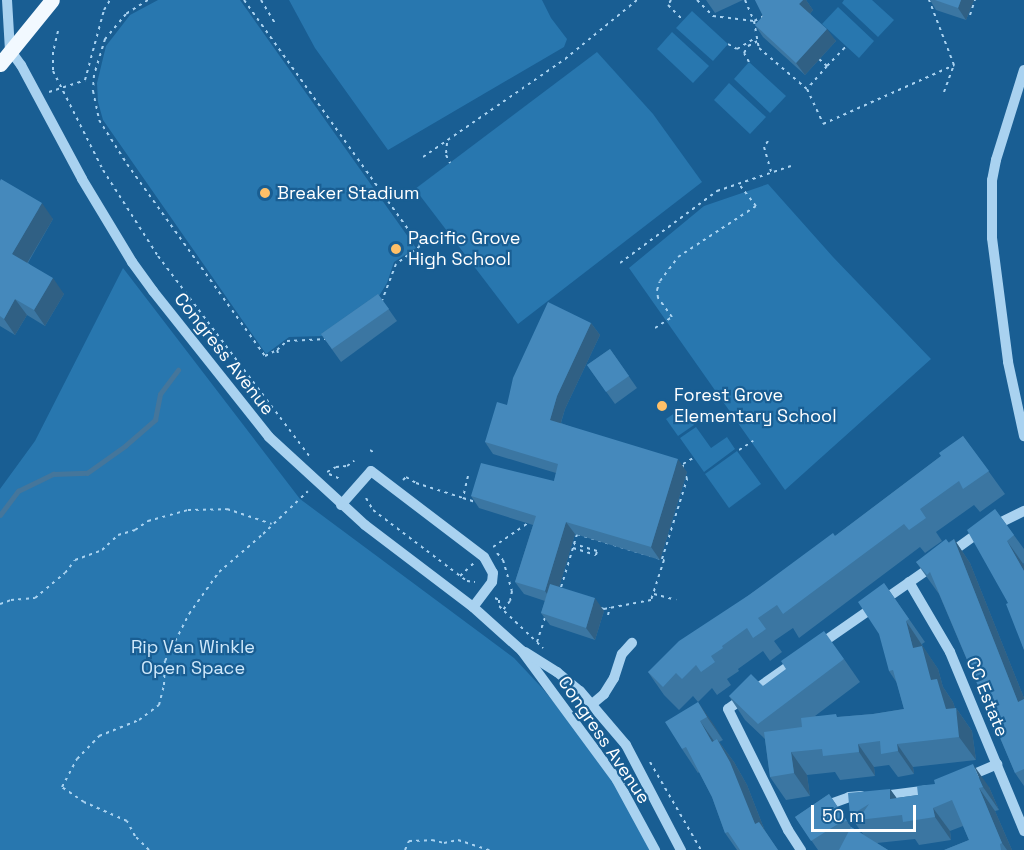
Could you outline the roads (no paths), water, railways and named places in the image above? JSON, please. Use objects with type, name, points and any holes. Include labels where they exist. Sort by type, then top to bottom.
[{"type":"main road","points":[[0,64],[5,47],[52,0]]},
{"type":"street","name":"Congress Avenue","points":[[7,0],[5,47],[132,262],[249,414],[316,483],[341,505],[474,607],[522,651],[616,780],[655,850]]},
{"type":"street","points":[[1024,70],[996,160],[992,204],[992,238],[1002,321],[1024,436]]},
{"type":"street","points":[[341,505],[370,471],[484,557],[490,566],[492,582],[474,607]]},
{"type":"street","points":[[814,649],[975,535],[1024,511]]},
{"type":"street","name":"CC Estate","points":[[909,582],[950,652],[1024,831]]},
{"type":"street","points":[[591,705],[604,694],[614,678],[622,654],[632,643]]},
{"type":"street","name":"Congress Avenue","points":[[522,651],[557,672],[591,705],[626,745],[681,850]]},
{"type":"street","points":[[801,850],[788,830],[728,709],[804,656]]},
{"type":"street","points":[[958,780],[997,764]]},
{"type":"street","points":[[814,811],[849,797],[892,796],[939,788]]},
{"type":"street","points":[[788,830],[797,822]]},
{"type":"waterway","points":[[0,515],[18,491],[53,474],[87,473],[125,446],[155,420],[160,394],[178,370]]},
{"type":"place","name":"Breaker Stadium","points":[[265,193]]},
{"type":"place","name":"Pacific Grove High School","points":[[396,249]]},
{"type":"place","name":"Forest Grove Elementary School","points":[[662,406]]},
{"type":"park label","name":"Rip Van Winkle Open Space","points":[[193,658]]}]
